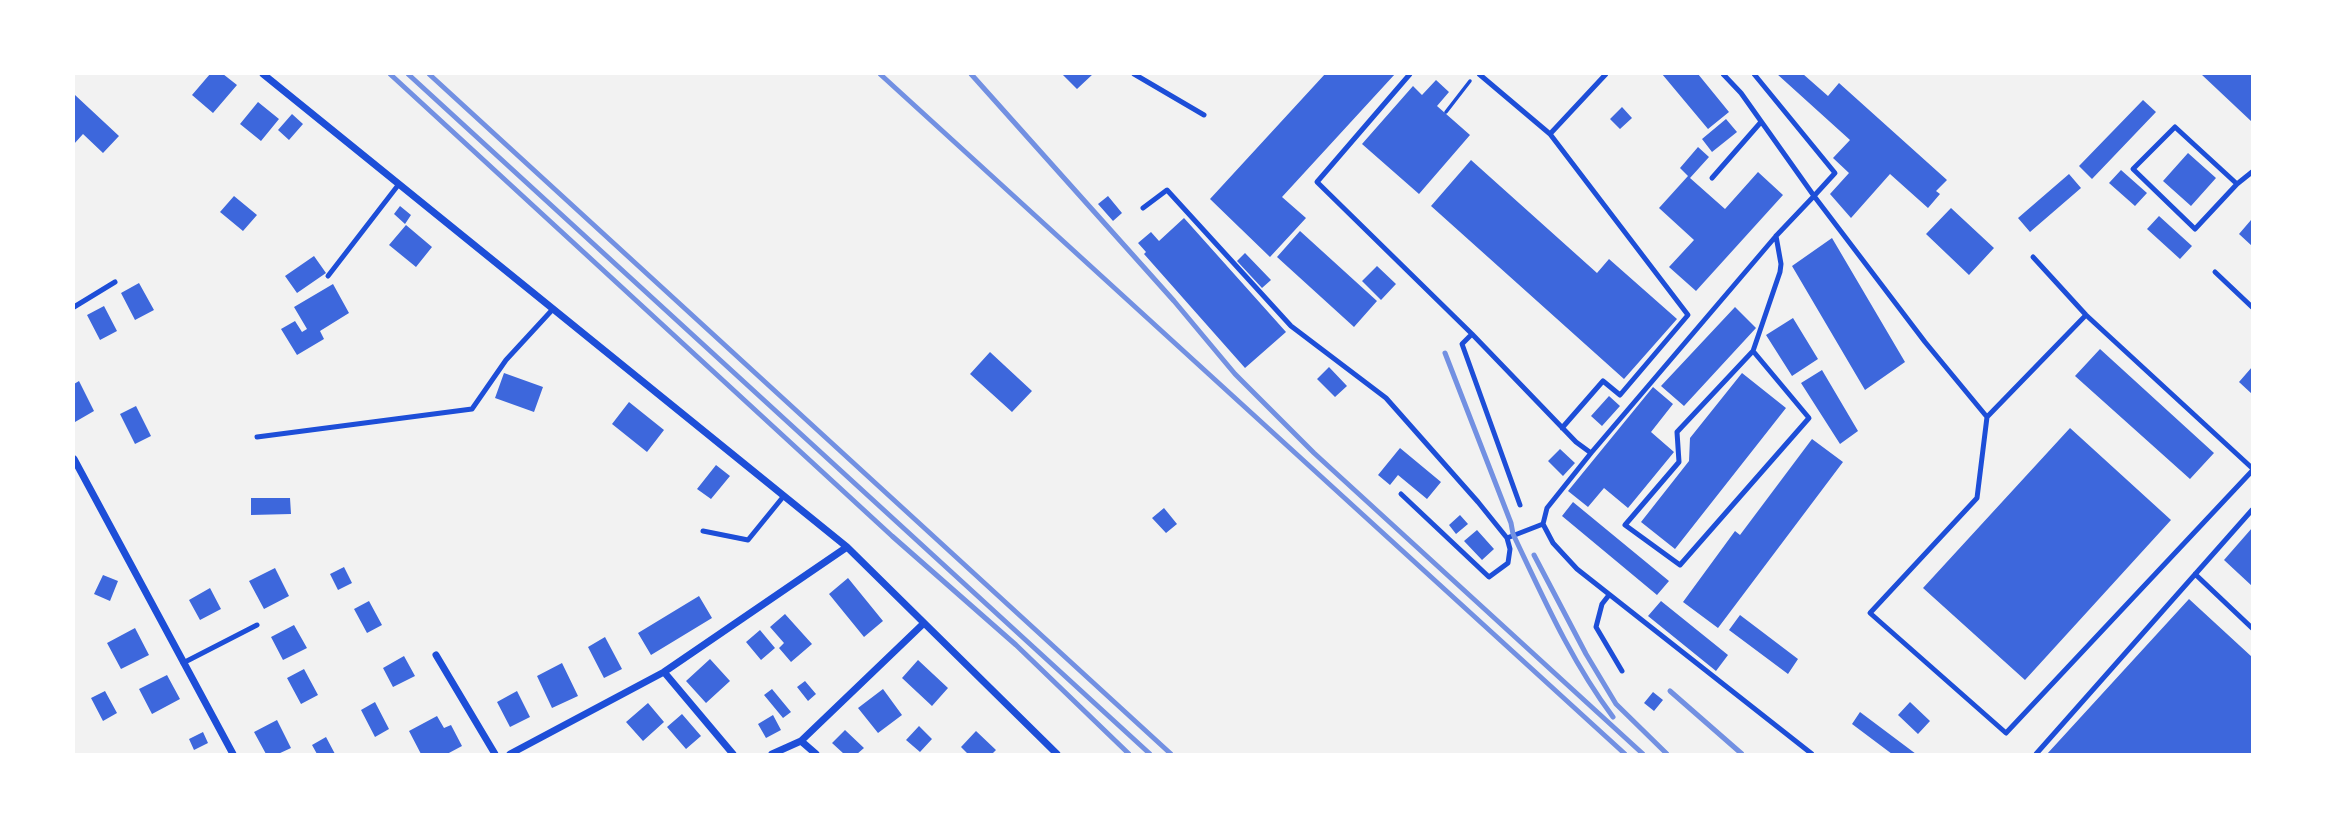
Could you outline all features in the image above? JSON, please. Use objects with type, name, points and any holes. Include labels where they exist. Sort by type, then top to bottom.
[{"type":"street","points":[[263,74],[846,548],[1057,754]]},
{"type":"street","points":[[74,459],[233,754]]},
{"type":"street","points":[[510,754],[664,671],[846,548]]},
{"type":"street","points":[[772,754],[801,741],[923,624]]},
{"type":"street","points":[[436,655],[495,754]]},
{"type":"street","points":[[664,671],[733,754]]},
{"type":"street","points":[[801,741],[816,754]]},
{"type":"lane","points":[[1134,74],[1203,115]]},
{"type":"lane","points":[[1410,74],[1318,182],[1472,334],[1562,428],[1591,453]]},
{"type":"lane","points":[[1478,74],[1549,134],[1688,315],[1620,396],[1603,381],[1562,428]]},
{"type":"lane","points":[[1549,134],[1606,74]]},
{"type":"lane","points":[[1723,74],[1741,93],[1814,196],[1925,342],[1987,417]]},
{"type":"lane","points":[[1754,74],[1835,173],[1776,236],[1591,453],[1547,508],[1543,524],[1553,543],[1577,569],[1812,754]]},
{"type":"lane","points":[[1712,177],[1762,122]]},
{"type":"lane","points":[[2238,184],[2175,127],[2133,169],[2195,229],[2252,172]]},
{"type":"lane","points":[[327,276],[399,184]]},
{"type":"lane","points":[[1143,208],[1167,190],[1292,326],[1386,398],[1507,538],[1510,549],[1508,563],[1489,578],[1401,494]]},
{"type":"lane","points":[[1753,351],[1809,418],[1680,565],[1625,525],[1679,462],[1677,432],[1753,351],[1780,272],[1776,236]]},
{"type":"lane","points":[[2033,257],[2086,315],[2252,470],[2006,733],[1870,613],[1977,498],[1987,417],[2086,315]]},
{"type":"lane","points":[[2216,272],[2252,307]]},
{"type":"lane","points":[[74,307],[114,282]]},
{"type":"lane","points":[[257,437],[472,409],[506,360],[553,309]]},
{"type":"lane","points":[[1472,334],[1462,344],[1520,505]]},
{"type":"lane","points":[[703,531],[748,540],[783,497]]},
{"type":"lane","points":[[2036,754],[2252,510]]},
{"type":"lane","points":[[1507,538],[1543,524]]},
{"type":"lane","points":[[2195,574],[2252,628]]},
{"type":"lane","points":[[1609,595],[1602,604],[1596,627],[1622,671]]},
{"type":"lane","points":[[183,663],[257,625]]},
{"type":"path","points":[[1446,113],[1478,74]]},
{"type":"building","points":[[210,74],[223,74],[237,85],[213,113],[192,95]]},
{"type":"building","points":[[1062,74],[1093,74],[1077,89]]},
{"type":"building","points":[[1325,74],[1395,74],[1282,197],[1306,218],[1270,257],[1210,199]]},
{"type":"building","points":[[1662,74],[1698,74],[1729,112],[1708,129]]},
{"type":"building","points":[[1777,74],[1803,74],[1828,96],[1839,83],[1947,180],[1936,191],[1940,194],[1928,208],[1890,174],[1851,218],[1830,194],[1849,173],[1833,158],[1850,140]]},
{"type":"building","points":[[2201,74],[2252,74],[2252,122]]},
{"type":"building","points":[[1436,80],[1449,92],[1437,106],[1470,135],[1419,194],[1362,144],[1413,86],[1422,95]]},
{"type":"building","points":[[75,95],[119,136],[103,153],[83,134],[74,144]]},
{"type":"building","points":[[2143,100],[2156,112],[2092,179],[2079,166]]},
{"type":"building","points":[[258,102],[279,119],[261,141],[240,124]]},
{"type":"building","points":[[1622,107],[1632,118],[1620,129],[1610,119]]},
{"type":"building","points":[[292,114],[303,124],[289,140],[278,130]]},
{"type":"building","points":[[1726,119],[1737,132],[1712,152],[1702,139]]},
{"type":"building","points":[[1698,147],[1709,157],[1690,178],[1725,209],[1758,172],[1783,195],[1696,291],[1669,267],[1694,240],[1659,208],[1688,176],[1680,168]]},
{"type":"building","points":[[2188,153],[2216,178],[2191,206],[2163,181]]},
{"type":"building","points":[[1471,160],[1597,273],[1609,259],[1677,319],[1624,379],[1431,206]]},
{"type":"building","points":[[2121,170],[2147,193],[2135,206],[2109,183]]},
{"type":"building","points":[[2069,174],[2081,188],[2030,232],[2018,218]]},
{"type":"building","points":[[234,196],[257,215],[243,231],[220,212]]},
{"type":"building","points":[[1108,196],[1122,213],[1113,221],[1098,204]]},
{"type":"building","points":[[400,206],[411,215],[405,224],[394,214]]},
{"type":"building","points":[[1951,208],[1994,248],[1969,275],[1926,234]]},
{"type":"building","points":[[2159,216],[2192,246],[2180,259],[2147,229]]},
{"type":"building","points":[[1184,218],[1286,332],[1245,368],[1144,254],[1146,252],[1138,243],[1151,232],[1159,241]]},
{"type":"building","points":[[2252,221],[2252,246],[2239,234]]},
{"type":"building","points":[[406,225],[432,247],[416,267],[389,245]]},
{"type":"building","points":[[1300,231],[1377,301],[1354,327],[1277,257]]},
{"type":"building","points":[[1832,238],[1905,362],[1865,390],[1792,266]]},
{"type":"building","points":[[1245,253],[1271,280],[1262,288],[1237,261]]},
{"type":"building","points":[[314,256],[326,273],[297,293],[285,276]]},
{"type":"building","points":[[1377,266],[1396,284],[1381,300],[1362,281]]},
{"type":"building","points":[[139,283],[154,310],[135,320],[121,293]]},
{"type":"building","points":[[333,284],[349,313],[320,331],[324,339],[297,355],[281,329],[295,321],[302,332],[307,329],[294,307]]},
{"type":"building","points":[[104,306],[117,331],[100,340],[87,315]]},
{"type":"building","points":[[1735,307],[1756,328],[1684,406],[1661,386]]},
{"type":"building","points":[[1793,318],[1818,359],[1792,376],[1766,335]]},
{"type":"building","points":[[2100,349],[2214,453],[2190,479],[2075,376]]},
{"type":"building","points":[[990,352],[1032,391],[1012,412],[970,374]]},
{"type":"building","points":[[1329,367],[1347,386],[1335,397],[1317,379]]},
{"type":"building","points":[[2252,367],[2252,394],[2239,382]]},
{"type":"building","points":[[1822,370],[1858,431],[1840,444],[1801,383]]},
{"type":"building","points":[[504,373],[543,387],[534,412],[495,398]]},
{"type":"building","points":[[1742,373],[1786,408],[1675,549],[1641,522],[1689,461],[1690,438]]},
{"type":"building","points":[[79,381],[94,411],[75,422],[74,384]]},
{"type":"building","points":[[1653,387],[1673,404],[1651,432],[1674,452],[1628,508],[1604,488],[1588,507],[1568,491]]},
{"type":"building","points":[[1609,396],[1620,406],[1602,426],[1591,416]]},
{"type":"building","points":[[629,402],[664,430],[647,452],[612,424]]},
{"type":"building","points":[[136,406],[151,436],[135,444],[120,414]]},
{"type":"building","points":[[2070,428],[2171,520],[2025,680],[1923,588]]},
{"type":"building","points":[[1812,439],[1843,462],[1718,628],[1683,602],[1735,531],[1740,535]]},
{"type":"building","points":[[1400,448],[1441,482],[1427,499],[1398,475],[1390,485],[1378,475]]},
{"type":"building","points":[[1560,449],[1575,463],[1563,476],[1548,461]]},
{"type":"building","points":[[716,465],[730,476],[711,499],[697,489]]},
{"type":"building","points":[[251,498],[290,498],[291,514],[251,515]]},
{"type":"building","points":[[1573,502],[1669,581],[1657,595],[1562,516]]},
{"type":"building","points":[[1164,508],[1177,524],[1166,533],[1152,518]]},
{"type":"building","points":[[1460,515],[1468,524],[1456,534],[1449,525]]},
{"type":"building","points":[[2252,528],[2252,586],[2224,560]]},
{"type":"building","points":[[1477,530],[1494,549],[1482,560],[1464,541]]},
{"type":"building","points":[[344,567],[352,583],[338,590],[330,574]]},
{"type":"building","points":[[275,568],[289,596],[264,609],[249,581]]},
{"type":"building","points":[[103,575],[118,581],[110,601],[94,594]]},
{"type":"building","points":[[848,578],[883,621],[864,637],[829,594]]},
{"type":"building","points":[[210,588],[221,609],[200,620],[189,600]]},
{"type":"building","points":[[699,596],[712,618],[651,655],[638,633]]},
{"type":"building","points":[[2189,599],[2252,657],[2252,754],[2047,754]]},
{"type":"building","points":[[369,601],[382,625],[367,633],[354,609]]},
{"type":"building","points":[[1661,601],[1728,655],[1716,671],[1648,616]]},
{"type":"building","points":[[785,614],[812,644],[791,662],[779,648],[784,643],[770,627]]},
{"type":"building","points":[[1740,615],[1798,659],[1788,674],[1729,630]]},
{"type":"building","points":[[294,625],[307,648],[283,660],[271,637]]},
{"type":"building","points":[[135,628],[149,655],[121,669],[107,643]]},
{"type":"building","points":[[760,630],[775,648],[761,660],[746,642]]},
{"type":"building","points":[[605,637],[622,669],[604,678],[588,647]]},
{"type":"building","points":[[404,656],[415,676],[393,687],[383,668]]},
{"type":"building","points":[[710,659],[730,681],[706,703],[686,681]]},
{"type":"building","points":[[918,660],[948,688],[932,706],[902,678]]},
{"type":"building","points":[[562,663],[578,696],[552,708],[537,676]]},
{"type":"building","points":[[304,669],[318,695],[301,704],[287,678]]},
{"type":"building","points":[[167,675],[180,699],[152,714],[139,689]]},
{"type":"building","points":[[805,681],[816,694],[808,701],[797,687]]},
{"type":"building","points":[[772,689],[791,712],[783,718],[764,695]]},
{"type":"building","points":[[883,689],[902,715],[878,733],[858,708]]},
{"type":"building","points":[[105,691],[117,713],[103,721],[91,698]]},
{"type":"building","points":[[517,691],[530,717],[510,727],[497,702]]},
{"type":"building","points":[[1653,692],[1663,700],[1654,711],[1644,703]]},
{"type":"building","points":[[375,702],[389,729],[375,737],[361,710]]},
{"type":"building","points":[[1910,702],[1930,721],[1918,734],[1898,715]]},
{"type":"building","points":[[648,703],[664,722],[643,741],[626,722]]},
{"type":"building","points":[[1860,712],[1916,754],[1892,754],[1852,724]]},
{"type":"building","points":[[682,714],[701,736],[686,749],[667,727]]},
{"type":"building","points":[[773,715],[781,730],[766,738],[758,724]]},
{"type":"building","points":[[437,716],[444,728],[451,725],[462,746],[447,754],[421,754],[409,731]]},
{"type":"building","points":[[277,720],[291,748],[278,754],[266,754],[254,732]]},
{"type":"building","points":[[919,726],[932,739],[920,752],[906,740]]},
{"type":"building","points":[[845,730],[864,748],[857,754],[844,754],[832,743]]},
{"type":"building","points":[[976,731],[996,750],[992,754],[968,754],[961,747]]},
{"type":"building","points":[[203,732],[208,743],[194,750],[189,739]]},
{"type":"building","points":[[326,737],[335,754],[317,754],[312,745]]},
{"type":"railway","points":[[390,74],[892,536],[1016,645],[1129,754]]},
{"type":"railway","points":[[408,74],[1150,754]]},
{"type":"railway","points":[[429,74],[1171,754]]},
{"type":"railway","points":[[880,74],[1625,754]]},
{"type":"railway","points":[[971,74],[1174,301],[1235,374],[1314,453],[1643,754]]},
{"type":"railway","points":[[1445,353],[1513,534],[1571,651],[1613,717]]},
{"type":"railway","points":[[1534,555],[1586,654],[1616,704],[1667,754]]},
{"type":"railway","points":[[1670,691],[1742,754]]}]
